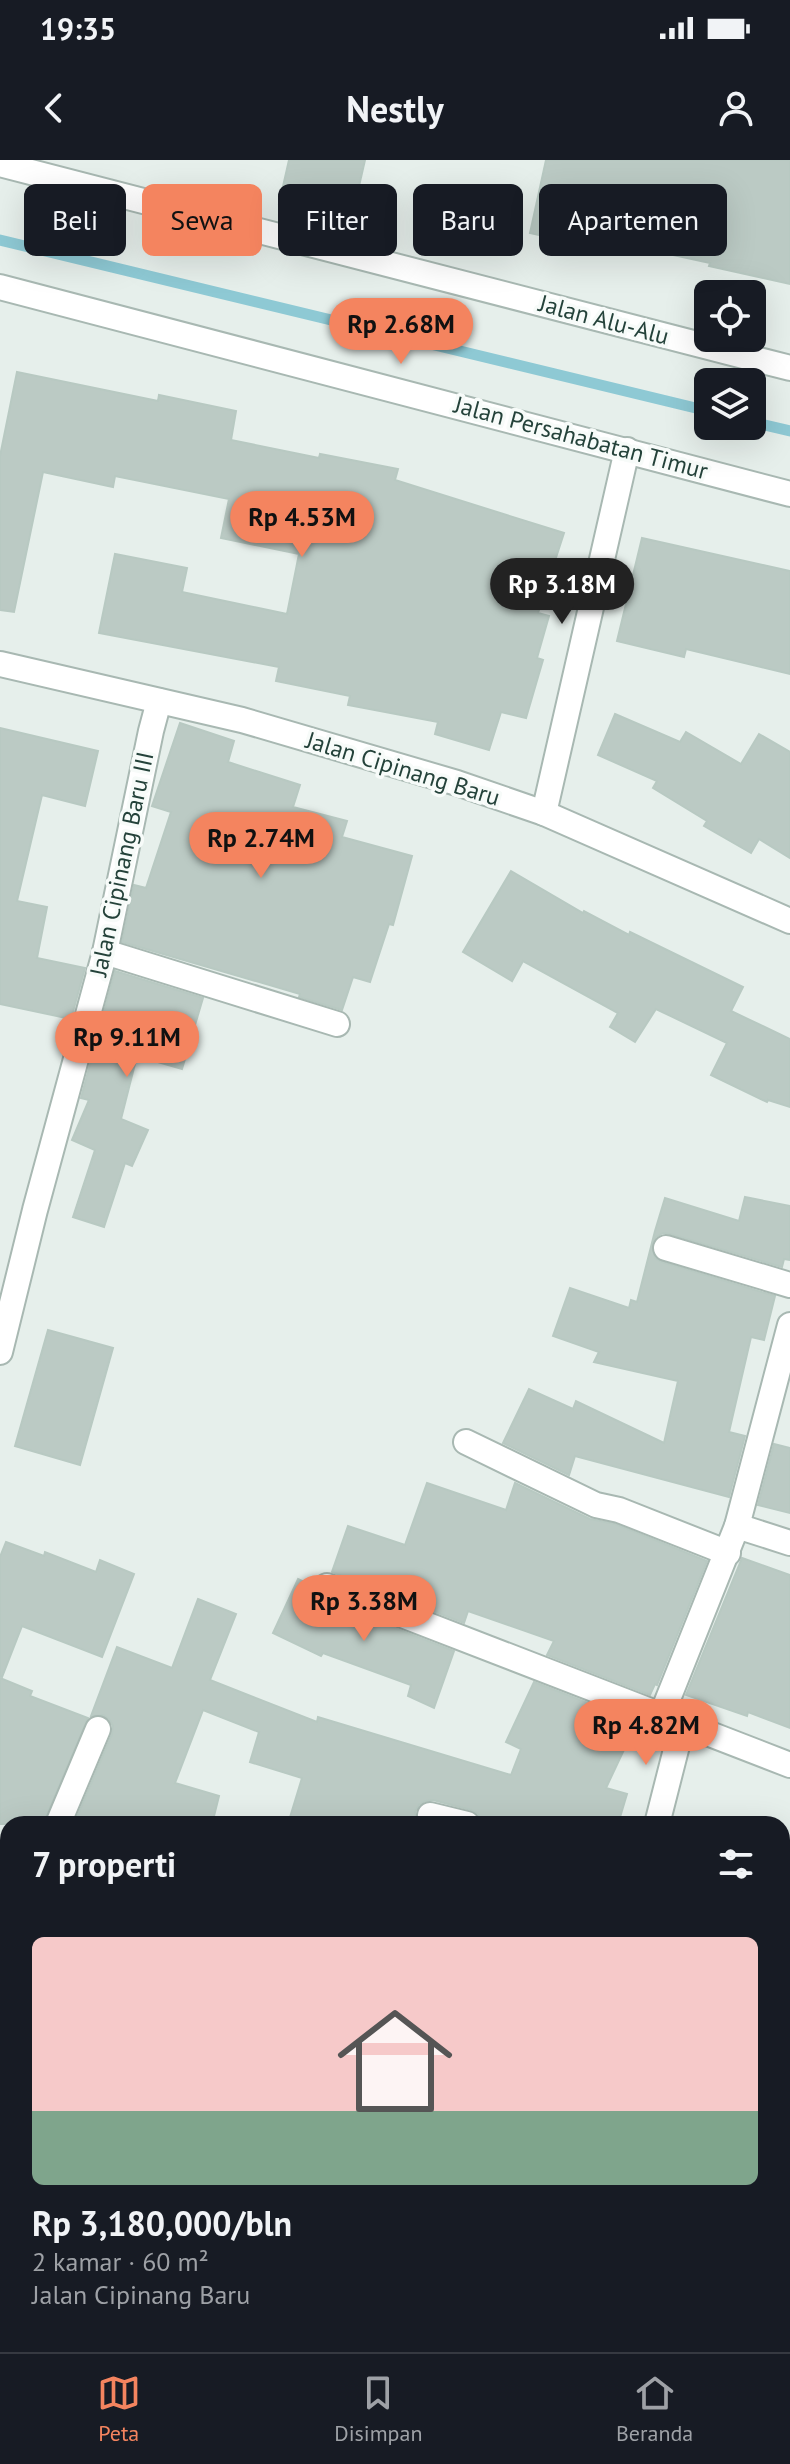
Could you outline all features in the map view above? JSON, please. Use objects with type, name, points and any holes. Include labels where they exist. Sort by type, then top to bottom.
[{"type":"street","name":"Jalan Alu-Alu","points":[[0,164],[790,368]]},
{"type":"street","name":"Jalan Persahabatan Timur","points":[[0,287],[790,494]]},
{"type":"street","points":[[544,813],[627,450]]},
{"type":"street","name":"Jalan Cipinang Baru","points":[[0,664],[242,720],[457,783],[544,813],[790,921]]},
{"type":"street","name":"Jalan Cipinang Baru III","points":[[0,1352],[105,952],[159,701]]},
{"type":"street","points":[[105,952],[337,1024]]},
{"type":"street","points":[[666,1248],[790,1285]]},
{"type":"street","points":[[658,1816],[672,1718],[737,1526],[790,1325]]},
{"type":"street","points":[[466,1442],[596,1505],[619,1510],[728,1553]]},
{"type":"street","points":[[737,1526],[790,1543]]},
{"type":"street","points":[[327,1586],[790,1765]]},
{"type":"street","points":[[61,1816],[98,1729]]},
{"type":"street","points":[[430,1815],[434,1816]]},
{"type":"building","points":[[289,160],[365,160],[359,184],[284,184]]},
{"type":"building","points":[[546,160],[790,160],[790,284],[678,256],[727,256],[727,184],[541,184]]},
{"type":"building","points":[[539,192],[539,235],[530,233]]},
{"type":"building","points":[[17,372],[158,401],[159,395],[236,411],[231,440],[319,458],[320,454],[398,469],[395,480],[564,533],[538,613],[549,616],[537,658],[543,660],[526,718],[501,712],[489,750],[435,734],[438,722],[348,705],[350,696],[276,681],[279,667],[99,633],[115,554],[187,568],[182,592],[287,614],[299,554],[221,538],[229,499],[115,476],[113,487],[43,472],[14,612],[0,610],[0,456]]},
{"type":"building","points":[[642,538],[790,571],[790,674],[686,649],[684,657],[617,641]]},
{"type":"building","points":[[615,714],[680,742],[686,732],[741,764],[759,734],[790,752],[790,858],[759,839],[751,853],[704,826],[707,821],[653,788],[657,781],[598,755]]},
{"type":"building","points":[[180,723],[234,741],[228,762],[300,785],[293,807],[347,821],[342,837],[412,856],[393,925],[389,924],[370,982],[353,977],[342,1010],[299,997],[300,994],[122,942],[134,885],[146,888],[171,812],[152,806]]},
{"type":"building","points":[[0,728],[98,751],[85,806],[42,795],[17,901],[47,907],[37,958],[85,968],[71,1019],[0,1004]]},
{"type":"building","points":[[511,871],[583,913],[629,935],[630,932],[743,987],[731,1011],[790,1039],[790,1107],[767,1102],[711,1075],[727,1043],[656,1009],[635,1042],[610,1027],[618,1013],[523,961],[512,981],[463,952]]},
{"type":"building","points":[[115,971],[203,998],[182,1069],[137,1056],[121,1119],[148,1130],[132,1166],[125,1163],[104,1227],[73,1217],[95,1150],[72,1140],[89,1100],[81,1098]]},
{"type":"building","points":[[745,1197],[790,1206],[790,1260],[784,1259],[782,1267],[670,1234],[663,1233],[652,1244],[655,1258],[662,1262],[775,1296],[764,1340],[751,1337],[729,1432],[745,1436],[729,1497],[575,1456],[569,1475],[503,1443],[529,1389],[573,1409],[576,1401],[664,1443],[678,1381],[594,1362],[599,1352],[553,1336],[570,1288],[629,1308],[631,1300],[637,1302],[655,1231],[665,1198],[739,1221]]},
{"type":"building","points":[[48,1330],[113,1348],[80,1465],[15,1446]]},
{"type":"building","points":[[774,1444],[790,1448],[790,1513],[758,1505]]},
{"type":"building","points":[[427,1483],[506,1510],[515,1483],[590,1519],[615,1524],[707,1561],[657,1685],[650,1695],[547,1655],[554,1641],[468,1611],[464,1623],[332,1572],[348,1526],[405,1545]]},
{"type":"building","points":[[6,1542],[44,1556],[45,1552],[96,1572],[100,1560],[134,1574],[102,1657],[22,1626],[0,1676],[0,1557]]},
{"type":"building","points":[[742,1558],[790,1575],[790,1728],[748,1712],[747,1716],[686,1695]]},
{"type":"building","points":[[298,1579],[312,1586],[315,1595],[322,1600],[454,1651],[434,1708],[408,1696],[411,1685],[323,1653],[321,1656],[273,1633]]},
{"type":"building","points":[[198,1599],[236,1614],[210,1680],[317,1722],[318,1717],[511,1775],[521,1749],[506,1742],[534,1682],[637,1722],[606,1788],[627,1794],[620,1816],[479,1816],[471,1810],[433,1800],[419,1805],[416,1816],[290,1816],[302,1778],[250,1762],[259,1732],[203,1710],[175,1783],[219,1796],[214,1816],[77,1816],[112,1734],[113,1726],[109,1719],[103,1715],[91,1716],[117,1647],[172,1668]]},
{"type":"building","points":[[0,1678],[32,1691],[30,1696],[88,1718],[46,1816],[0,1816]]},
{"type":"waterway","points":[[0,240],[694,408]]},
{"type":"waterway","points":[[766,425],[790,431]]}]
